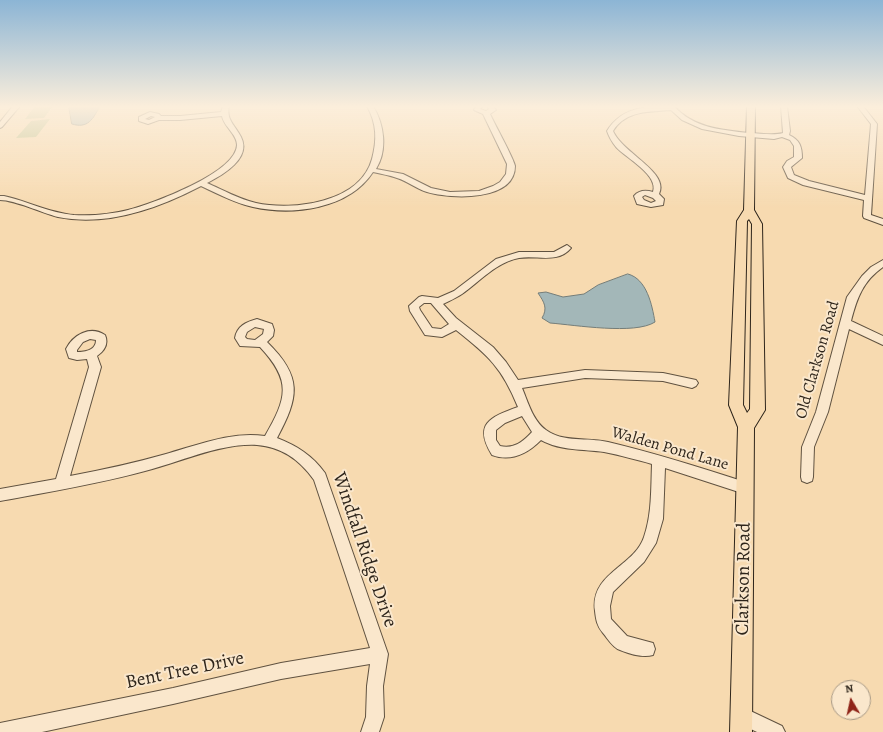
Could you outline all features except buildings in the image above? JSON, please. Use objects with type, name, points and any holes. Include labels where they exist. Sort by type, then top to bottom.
[{"type":"main road","name":"Clarkson Road","points":[[746,427],[757,410],[757,224],[749,210],[750,140]]},
{"type":"main road","name":"Clarkson Road","points":[[742,724],[746,427],[736,405],[742,221],[749,210]]},
{"type":"street","points":[[1,196],[64,215],[92,217],[117,214],[146,207],[201,183],[231,165],[240,152],[239,140]]},
{"type":"street","points":[[201,183],[252,204],[273,207],[303,206],[328,202],[343,195],[365,179],[377,161],[380,140]]},
{"type":"street","points":[[372,170],[400,176],[429,190],[450,194],[480,193],[503,184],[510,174],[511,164],[501,140]]},
{"type":"street","points":[[614,140],[652,175],[657,182],[658,188],[655,195]]},
{"type":"street","points":[[793,140],[798,146],[798,158],[787,167],[791,176],[806,183],[867,198]]},
{"type":"street","points":[[872,140],[867,198],[867,216],[883,222]]},
{"type":"street","points":[[457,325],[442,333],[429,332],[414,311],[414,306],[422,299],[431,298],[438,302],[457,293],[499,261],[519,256],[556,255],[567,248]]},
{"type":"street","name":"Old Clarkson Road","points":[[807,477],[808,447],[822,412],[852,297],[858,287],[874,269],[883,263]]},
{"type":"street","name":"Walden Pond Lane","points":[[438,302],[444,312],[457,325],[489,350],[502,365],[515,385],[529,419],[540,433],[552,440],[569,444],[605,447],[659,460],[745,488]]},
{"type":"street","points":[[846,323],[883,341]]},
{"type":"street","points":[[261,342],[284,370],[289,396],[286,408],[268,442]]},
{"type":"street","points":[[62,484],[95,367],[91,354]]},
{"type":"street","points":[[515,385],[585,374],[663,377],[692,383]]},
{"type":"street","points":[[525,410],[494,422],[488,430],[489,442],[496,451],[510,453],[526,448],[540,433]]},
{"type":"street","name":"Windfall Ridge Drive","points":[[0,495],[62,484],[166,460],[218,444],[246,440],[268,442],[289,448],[311,464],[320,477],[380,654],[375,686],[375,717],[370,732]]},
{"type":"street","points":[[647,649],[622,643],[604,622],[602,606],[606,588],[639,557],[649,543],[656,520],[659,460]]},
{"type":"street","name":"Bent Tree Drive","points":[[0,732],[281,671],[380,654]]},
{"type":"street","points":[[742,724],[776,732]]},
{"type":"shaded area","points":[[628,274],[640,281],[648,294],[655,322],[646,326],[620,329],[550,323],[542,318],[545,308],[538,293],[546,292],[563,297],[584,294],[598,285]]}]
